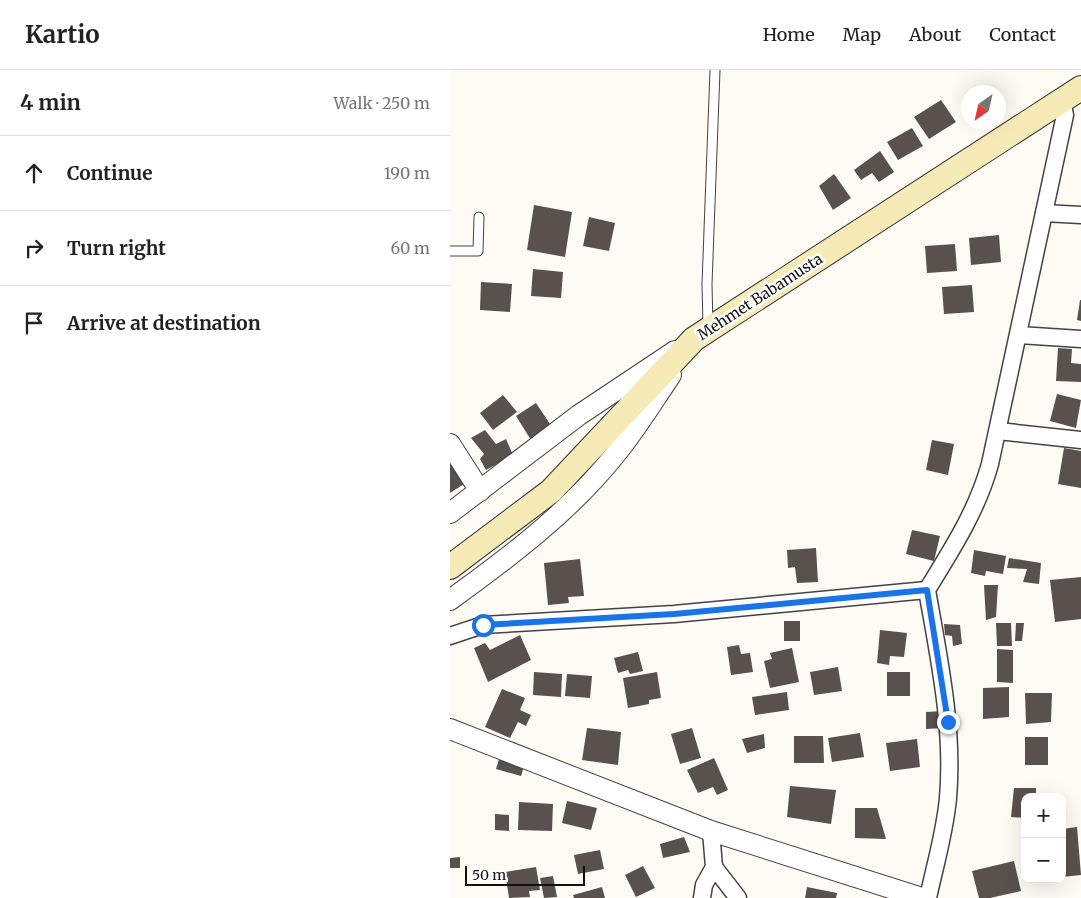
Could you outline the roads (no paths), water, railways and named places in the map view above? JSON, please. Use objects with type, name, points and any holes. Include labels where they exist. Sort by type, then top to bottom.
[{"type":"main road","name":"Mehmet Babamusta","points":[[450,567],[551,490],[617,420],[701,336],[1072,94]]},
{"type":"street","points":[[928,898],[943,833],[948,796],[948,722],[927,590],[966,528],[983,489],[998,431],[1065,115],[1072,94]]},
{"type":"street","points":[[1044,213],[1081,215]]},
{"type":"street","points":[[1019,335],[1081,339]]},
{"type":"street","points":[[450,513],[579,415],[701,336]]},
{"type":"street","points":[[450,600],[519,549],[580,493],[618,451],[701,336]]},
{"type":"street","points":[[998,431],[1081,440]]},
{"type":"street","points":[[450,444],[480,491]]},
{"type":"street","points":[[450,636],[483,625],[674,614],[927,590]]},
{"type":"street","points":[[450,729],[711,832],[922,898]]},
{"type":"street","points":[[711,832],[714,867],[738,898]]},
{"type":"street","points":[[702,898],[704,885],[714,867]]},
{"type":"lane","points":[[701,336],[707,284],[715,70]]},
{"type":"lane","points":[[450,251],[478,251],[479,217]]}]
